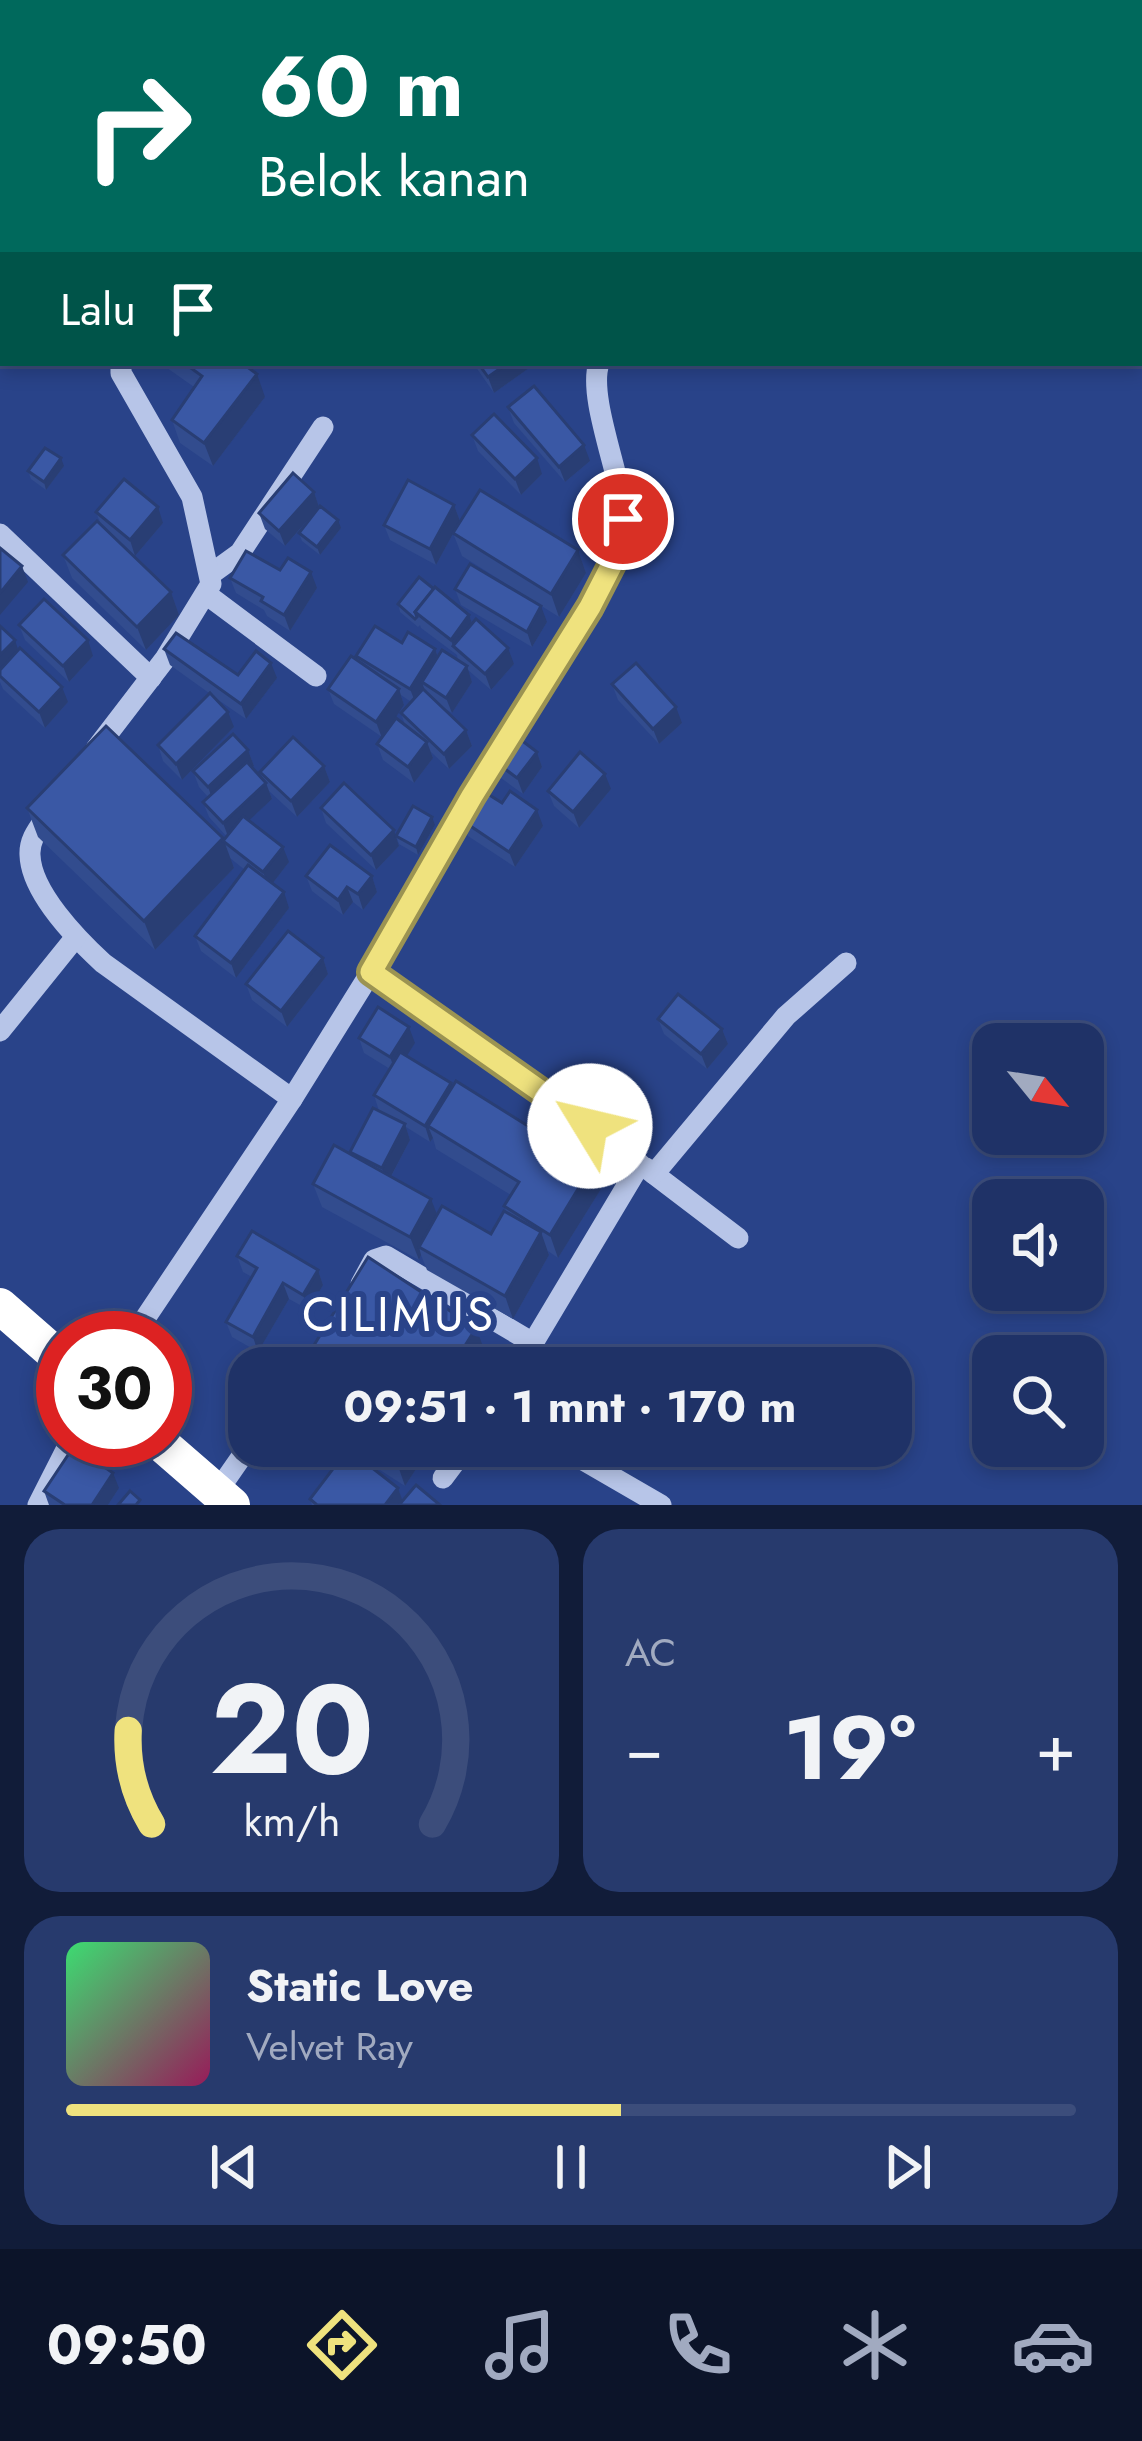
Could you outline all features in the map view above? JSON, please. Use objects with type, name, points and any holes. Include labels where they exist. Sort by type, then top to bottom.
[{"type":"highway","points":[[0,1306],[36,1337]]},
{"type":"highway","points":[[188,1467],[225,1499]]},
{"type":"street","points":[[121,366],[121,374],[192,497],[208,584],[316,676]]},
{"type":"street","points":[[150,1311],[371,972],[472,796],[590,607],[625,539],[610,440],[596,388],[599,366]]},
{"type":"street","points":[[292,1099],[75,938],[48,900],[29,860],[32,839],[72,780],[151,678],[208,584],[240,554],[323,427]]},
{"type":"street","points":[[0,534],[151,678]]},
{"type":"street","points":[[0,1031],[75,938]]},
{"type":"street","points":[[530,1347],[647,1169],[786,1016],[846,963]]},
{"type":"street","points":[[371,972],[738,1238]]},
{"type":"street","points":[[351,1302],[374,1260],[386,1256],[533,1342]]},
{"type":"street","points":[[38,1505],[57,1467]]},
{"type":"street","points":[[225,1499],[239,1467]]},
{"type":"street","points":[[443,1478],[451,1467]]},
{"type":"street","points":[[595,1467],[661,1505]]},
{"type":"building","points":[[188,366],[246,366],[257,374],[204,443],[172,420],[202,376]]},
{"type":"building","points":[[480,366],[504,366],[488,377]]},
{"type":"building","points":[[534,386],[584,445],[559,467],[508,407]]},
{"type":"building","points":[[494,414],[537,458],[515,479],[472,435]]},
{"type":"building","points":[[45,448],[61,458],[44,482],[28,471]]},
{"type":"building","points":[[293,473],[314,492],[279,531],[259,513]]},
{"type":"building","points":[[124,479],[158,507],[130,540],[96,512]]},
{"type":"building","points":[[408,480],[454,505],[430,549],[384,525]]},
{"type":"building","points":[[480,490],[578,550],[551,594],[453,533]]},
{"type":"building","points":[[320,506],[338,520],[317,547],[299,533]]},
{"type":"building","points":[[97,521],[171,592],[137,627],[63,555]]},
{"type":"building","points":[[0,548],[22,566],[0,593]]},
{"type":"building","points":[[246,551],[280,570],[288,558],[311,572],[284,615],[230,578]]},
{"type":"building","points":[[470,564],[541,606],[527,632],[455,589]]},
{"type":"building","points":[[419,577],[434,589],[415,612],[415,619],[398,604]]},
{"type":"building","points":[[435,587],[469,615],[451,640],[415,612]]},
{"type":"building","points":[[44,599],[88,640],[63,666],[19,625]]},
{"type":"building","points":[[476,619],[508,648],[485,674],[453,646]]},
{"type":"building","points":[[0,626],[15,640],[0,655]]},
{"type":"building","points":[[375,626],[402,643],[408,632],[435,649],[410,689],[356,656]]},
{"type":"building","points":[[176,633],[238,675],[256,651],[271,663],[241,704],[164,649]]},
{"type":"building","points":[[20,648],[62,687],[39,712],[0,676]]},
{"type":"building","points":[[442,650],[467,666],[446,698],[422,682]]},
{"type":"building","points":[[351,656],[399,689],[376,722],[328,689]]},
{"type":"building","points":[[636,663],[676,707],[653,729],[612,684]]},
{"type":"building","points":[[423,689],[466,730],[444,754],[401,713]]},
{"type":"building","points":[[210,693],[228,712],[176,764],[158,745]]},
{"type":"building","points":[[396,718],[427,742],[408,767],[377,744]]},
{"type":"building","points":[[106,726],[223,838],[144,921],[27,808]]},
{"type":"building","points":[[508,730],[537,752],[517,778],[489,757]]},
{"type":"building","points":[[233,734],[248,750],[208,787],[193,771]]},
{"type":"building","points":[[293,737],[324,766],[291,801],[260,772]]},
{"type":"building","points":[[580,752],[605,774],[573,812],[548,791]]},
{"type":"building","points":[[247,762],[266,783],[223,823],[203,802]]},
{"type":"building","points":[[344,783],[394,830],[371,855],[321,808]]},
{"type":"building","points":[[483,791],[502,803],[510,791],[537,810],[509,852],[463,821]]},
{"type":"building","points":[[413,806],[432,817],[416,847],[396,836]]},
{"type":"building","points":[[243,816],[283,847],[263,872],[223,841]]},
{"type":"building","points":[[330,845],[372,876],[358,894],[347,887],[338,900],[306,876]]},
{"type":"building","points":[[248,865],[284,892],[231,963],[195,936]]},
{"type":"building","points":[[288,931],[323,958],[281,1011],[246,984]]},
{"type":"building","points":[[678,994],[722,1029],[701,1054],[658,1019]]},
{"type":"building","points":[[378,1007],[409,1027],[390,1057],[359,1038]]},
{"type":"building","points":[[400,1052],[451,1083],[425,1126],[374,1095]]},
{"type":"building","points":[[456,1081],[592,1166],[550,1235],[504,1206],[519,1182],[428,1126]]},
{"type":"building","points":[[373,1108],[405,1124],[382,1168],[350,1152]]},
{"type":"building","points":[[334,1145],[431,1199],[410,1237],[313,1184]]},
{"type":"building","points":[[442,1206],[491,1234],[504,1211],[541,1232],[505,1296],[419,1247]]},
{"type":"building","points":[[252,1231],[318,1270],[303,1295],[283,1283],[253,1337],[226,1322],[257,1268],[237,1256]]},
{"type":"building","points":[[368,1257],[476,1328],[464,1347],[313,1347]]},
{"type":"building","points":[[60,1467],[104,1467],[113,1473],[92,1505],[65,1505],[44,1491]]},
{"type":"building","points":[[334,1467],[371,1467],[398,1488],[385,1505],[317,1505],[310,1499]]},
{"type":"building","points":[[416,1485],[440,1505],[399,1505]]},
{"type":"building","points":[[130,1491],[140,1500],[136,1505],[118,1505]]},
{"type":"district","name":"CILIMUS","points":[[399,1314]]},
{"type":"route","points":[[590,1126],[371,972],[472,796],[590,607],[625,539],[623,519]]}]
